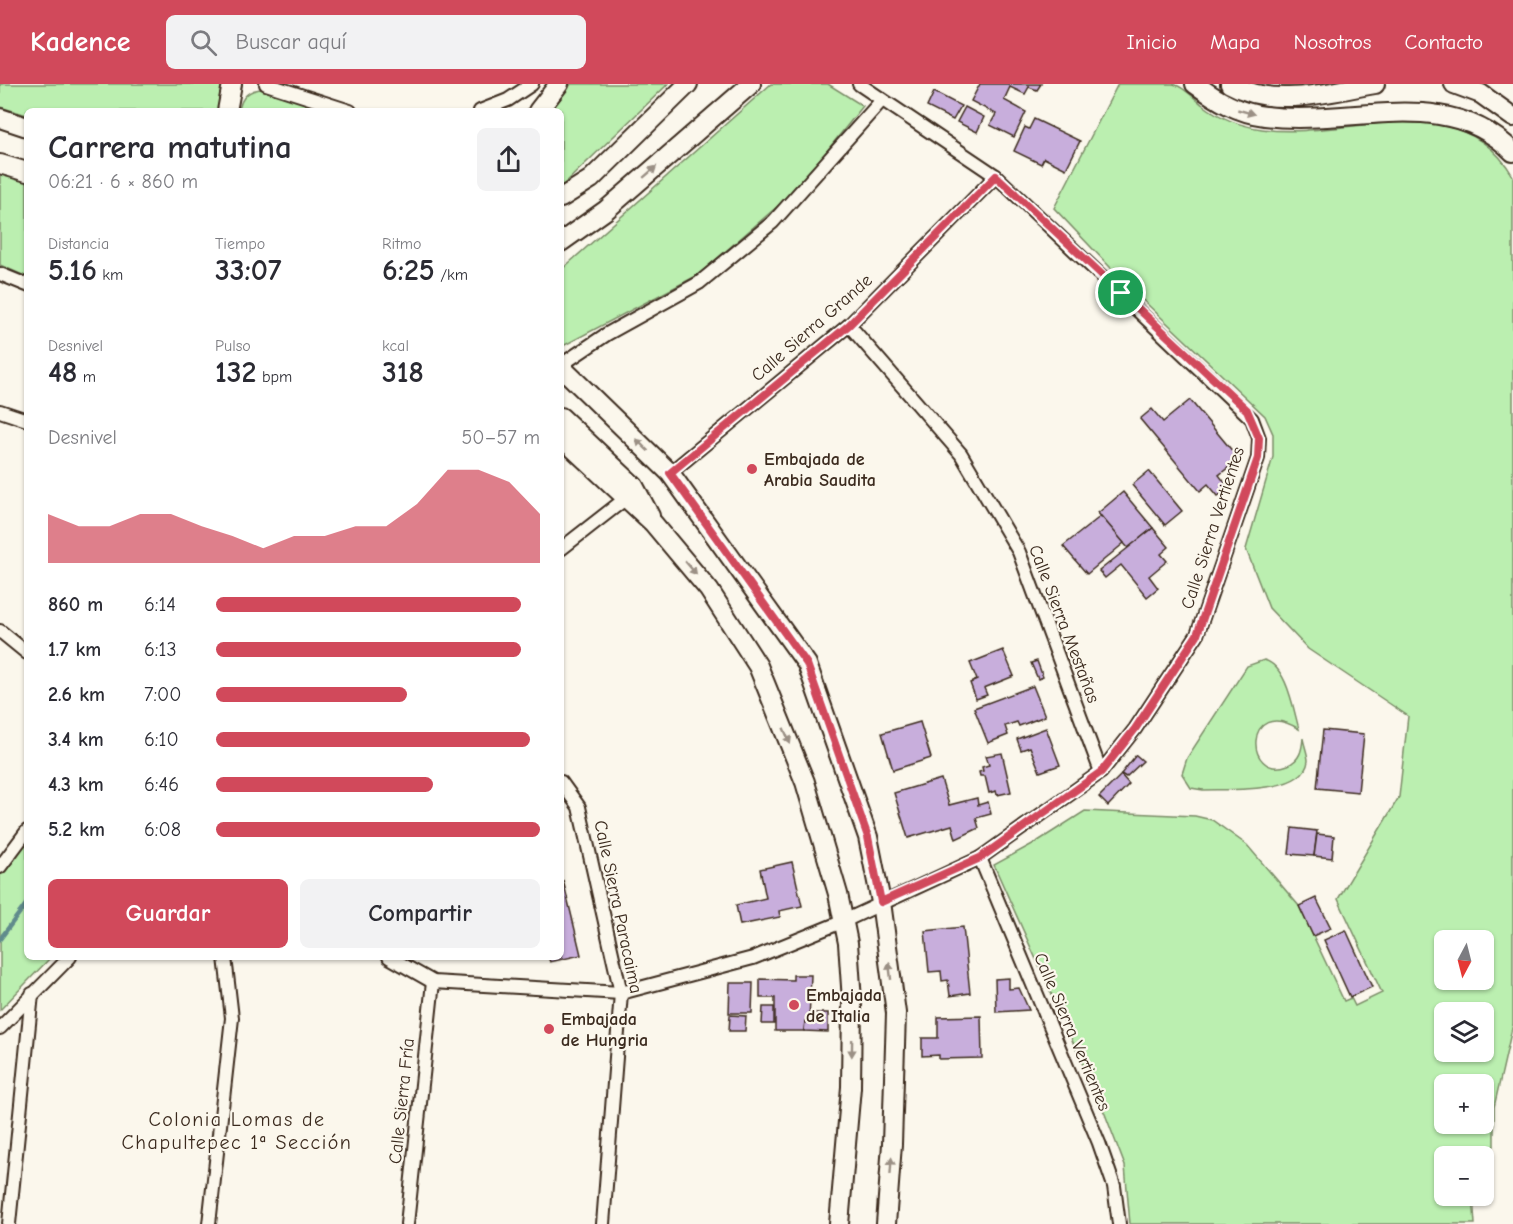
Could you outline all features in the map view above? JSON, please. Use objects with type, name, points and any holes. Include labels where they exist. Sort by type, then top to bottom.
[{"type":"main road","points":[[228,108],[232,84]]},
{"type":"main road","points":[[540,108],[559,84]]},
{"type":"main road","points":[[564,196],[591,179],[688,84]]},
{"type":"main road","points":[[564,250],[606,210],[751,84]]},
{"type":"main road","points":[[1196,84],[1235,109],[1264,116],[1296,117],[1405,103],[1440,105],[1470,115],[1484,123],[1513,152]]},
{"type":"main road","points":[[1230,84],[1253,94],[1280,98],[1375,84]]},
{"type":"main road","points":[[1454,84],[1481,94],[1513,117]]},
{"type":"main road","points":[[0,118],[24,126]]},
{"type":"main road","points":[[0,164],[24,171]]},
{"type":"main road","points":[[564,240],[606,210]]},
{"type":"main road","points":[[564,369],[670,473],[807,664],[868,837],[881,902],[896,1013],[892,1144],[886,1224]]},
{"type":"main road","points":[[564,420],[634,486],[653,523]]},
{"type":"main road","points":[[564,440],[653,523],[709,590],[758,666],[806,782],[843,921],[850,978],[852,1043],[839,1224]]},
{"type":"street","points":[[266,84],[341,108]]},
{"type":"street","points":[[488,108],[508,100],[532,84]]},
{"type":"street","name":"Calle Sierra Vertientes","points":[[433,982],[621,993],[753,958],[843,921],[980,858],[1101,772],[1135,729],[1197,635],[1258,458],[1259,438],[1247,410],[996,176],[859,84]]},
{"type":"street","points":[[564,364],[608,334],[699,283],[773,222],[882,100]]},
{"type":"street","name":"Calle Sierra Grande","points":[[670,473],[849,325],[996,176]]},
{"type":"street","points":[[0,274],[24,284]]},
{"type":"street","name":"Calle Sierra Mestañas","points":[[849,325],[961,454],[1019,552],[1101,772]]},
{"type":"street","points":[[0,411],[24,419]]},
{"type":"street","points":[[564,547],[625,499]]},
{"type":"street","points":[[0,631],[24,651]]},
{"type":"street","name":"Calle Sierra Paracaima","points":[[564,786],[579,807],[621,993],[603,1224]]},
{"type":"street","points":[[0,867],[24,835]]},
{"type":"street","name":"Calle Sierra Vertientes","points":[[980,858],[1099,1143],[1114,1186],[1119,1224]]},
{"type":"street","points":[[0,1028],[67,960]]},
{"type":"street","points":[[209,1224],[232,1018],[225,960]]},
{"type":"street","points":[[394,960],[433,982]]},
{"type":"street","name":"Calle Sierra Fría","points":[[407,1224],[433,982]]},
{"type":"street","points":[[9,1224],[32,994]]},
{"type":"green space","points":[[0,84],[222,84],[218,108],[24,108],[24,114],[0,107]]},
{"type":"green space","points":[[571,84],[668,84],[564,184],[564,108],[553,108]]},
{"type":"green space","points":[[771,84],[828,84],[863,106],[793,193],[698,275],[564,345],[564,267]]},
{"type":"green space","points":[[1118,84],[1173,84],[1181,87],[1224,118],[1262,129],[1295,131],[1400,122],[1433,124],[1463,132],[1490,148],[1513,176],[1513,1024],[1494,1107],[1494,1074],[1434,1074],[1434,1134],[1494,1134],[1494,1146],[1434,1146],[1434,1206],[1474,1206],[1475,1224],[1130,1224],[1125,1166],[1105,1114],[994,865],[1038,841],[1085,811],[1195,816],[1212,820],[1247,845],[1299,906],[1344,1001],[1351,998],[1355,1006],[1382,993],[1338,899],[1399,797],[1408,716],[1308,649],[1269,608],[1246,549],[1273,457],[1273,434],[1265,416],[1127,285],[1054,208]]},
{"type":"green space","points":[[264,89],[324,108],[240,108],[244,97],[254,90]]},
{"type":"green space","points":[[0,173],[24,181],[24,276],[0,265]]},
{"type":"green space","points":[[1264,660],[1272,664],[1284,679],[1299,729],[1281,721],[1267,723],[1259,730],[1256,741],[1257,752],[1263,762],[1274,767],[1288,765],[1300,754],[1303,738],[1308,761],[1303,772],[1294,779],[1264,787],[1203,790],[1191,788],[1182,774],[1187,758],[1247,666]]},
{"type":"green space","points":[[24,844],[24,960],[48,960],[0,1010],[0,875]]},
{"type":"building","points":[[980,84],[1041,84],[1037,90],[1029,87],[1025,94],[1010,87],[1004,100],[1026,112],[1014,137],[990,125],[996,114],[971,101]]},
{"type":"building","points":[[934,92],[961,106],[953,120],[927,107]]},
{"type":"building","points":[[965,107],[984,117],[977,132],[957,122]]},
{"type":"building","points":[[1034,119],[1080,141],[1066,169],[1044,158],[1041,164],[1014,151],[1025,127],[1029,129]]},
{"type":"building","points":[[1190,400],[1239,459],[1219,475],[1229,488],[1218,496],[1208,484],[1200,491],[1140,419],[1152,409],[1163,422]]},
{"type":"building","points":[[1149,471],[1182,511],[1165,525],[1132,485]]},
{"type":"building","points":[[1123,492],[1153,528],[1128,548],[1098,513]]},
{"type":"building","points":[[1101,516],[1124,543],[1087,574],[1063,546]]},
{"type":"building","points":[[1153,528],[1169,547],[1161,554],[1167,561],[1149,576],[1158,588],[1147,597],[1121,565],[1105,578],[1099,571]]},
{"type":"building","points":[[1003,650],[1014,676],[984,688],[987,695],[976,699],[970,683],[977,680],[970,663]]},
{"type":"building","points":[[1037,661],[1043,677],[1038,679],[1031,663]]},
{"type":"building","points":[[1033,686],[1045,716],[1019,726],[1017,722],[1005,726],[1008,735],[988,743],[974,708]]},
{"type":"building","points":[[920,722],[931,758],[893,770],[882,733]]},
{"type":"building","points":[[1046,728],[1060,765],[1040,772],[1030,747],[1021,750],[1017,739]]},
{"type":"building","points":[[1323,730],[1364,734],[1358,792],[1317,788]]},
{"type":"building","points":[[1002,753],[1011,792],[997,795],[996,791],[989,793],[985,776],[980,776],[979,772],[983,771],[982,767],[989,765],[986,756]]},
{"type":"building","points":[[1136,755],[1143,761],[1126,777],[1121,774]]},
{"type":"building","points":[[1121,775],[1129,784],[1108,806],[1099,797]]},
{"type":"building","points":[[941,779],[949,805],[977,798],[978,805],[988,802],[991,814],[976,818],[979,828],[956,839],[952,825],[908,838],[894,793]]},
{"type":"building","points":[[1292,828],[1317,831],[1314,856],[1289,854]]},
{"type":"building","points":[[1317,834],[1334,836],[1332,858],[1314,856]]},
{"type":"building","points":[[792,862],[802,906],[779,911],[780,917],[740,925],[736,905],[766,898],[760,869]]},
{"type":"building","points":[[564,884],[581,955],[564,959]]},
{"type":"building","points":[[1316,898],[1331,928],[1313,936],[1299,906]]},
{"type":"building","points":[[963,927],[970,993],[950,996],[948,980],[942,981],[941,971],[929,972],[925,931]]},
{"type":"building","points":[[1346,930],[1372,987],[1350,997],[1324,940]]},
{"type":"building","points":[[793,975],[811,975],[809,1021],[805,1021],[804,1031],[775,1031],[775,998],[760,998],[760,979],[793,980]]},
{"type":"building","points":[[1009,978],[1009,989],[1019,988],[1029,1010],[996,1012],[995,979]]},
{"type":"building","points":[[730,983],[753,983],[752,1013],[729,1013]]},
{"type":"building","points":[[763,1007],[774,1007],[774,1024],[762,1024]]},
{"type":"building","points":[[809,1013],[828,1013],[828,1032],[804,1031],[805,1021],[821,1021],[821,1019],[809,1018]]},
{"type":"building","points":[[730,1015],[746,1016],[745,1031],[729,1031]]},
{"type":"building","points":[[981,1016],[982,1058],[939,1059],[939,1055],[922,1056],[922,1038],[938,1038],[938,1017]]},
{"type":"waterway","points":[[0,939],[24,907]]},
{"type":"place","name":"Embajada de Arabia Saudita","points":[[752,469]]},
{"type":"place","name":"Embajada de Italia","points":[[794,1005]]},
{"type":"place","name":"Embajada de Hungria","points":[[549,1029]]},
{"type":"district","name":"Colonia Lomas de Chapultepec 1ª Sección","points":[[237,1130]]},
{"type":"route","points":[[996,176],[1121,293],[1247,410],[1257,428],[1258,458],[1197,635],[1168,682],[1101,772],[980,858],[881,902],[868,837],[807,664],[670,473],[849,325],[996,176]]}]
